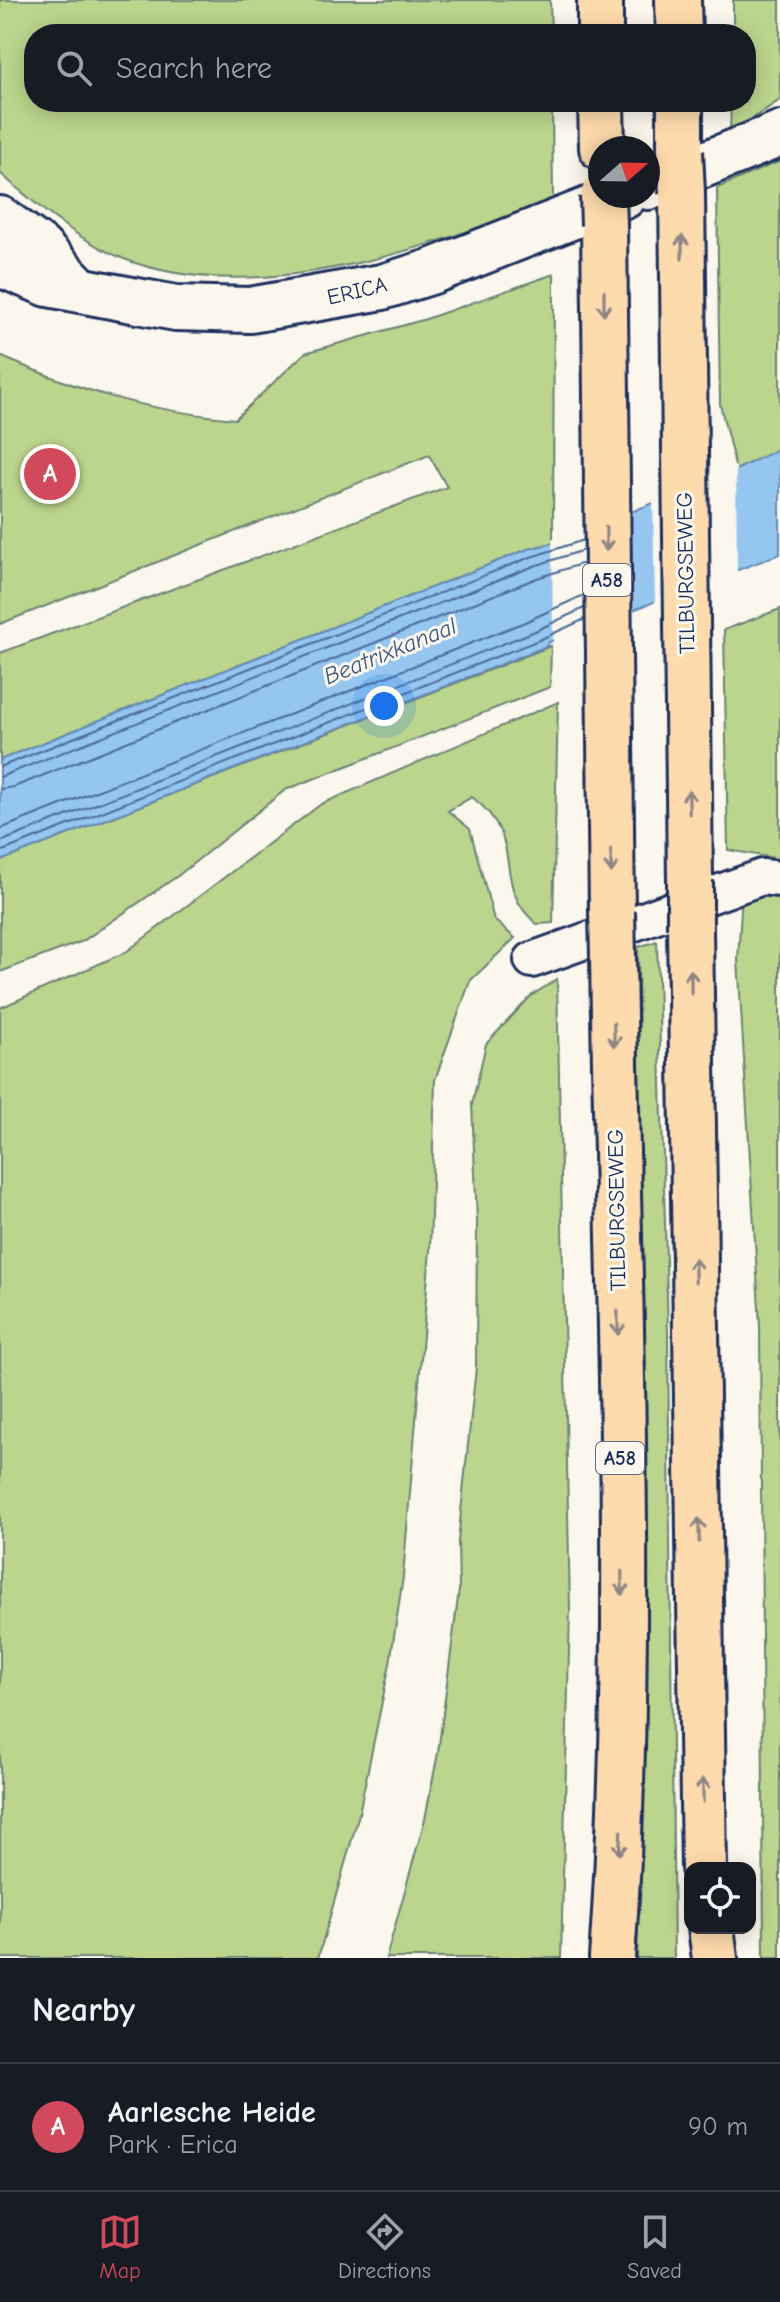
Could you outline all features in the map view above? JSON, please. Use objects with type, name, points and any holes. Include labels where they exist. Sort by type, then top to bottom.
[{"type":"highway","points":[[600,0],[600,24]]},
{"type":"highway","points":[[678,0],[679,24]]},
{"type":"highway","points":[[601,112],[602,136]]},
{"type":"highway","name":"TILBURGSEWEG","points":[[679,112],[670,177],[684,419],[704,1862]]},
{"type":"highway","name":"TILBURGSEWEG","points":[[610,208],[605,451],[623,1645],[621,1834],[612,1958]]},
{"type":"highway","points":[[704,1934],[704,1958]]},
{"type":"highway","points":[[712,1934],[715,1958]]},
{"type":"main road","points":[[670,177],[780,134]]},
{"type":"main road","name":"ERICA","points":[[0,264],[48,284],[176,308],[250,310],[382,287],[605,208]]},
{"type":"main road","points":[[0,219],[39,247],[77,287]]},
{"type":"street","points":[[532,960],[762,877],[779,879]]},
{"type":"green space","points":[[0,0],[550,0],[551,24],[24,24],[24,112],[552,112],[553,199],[452,236],[341,266],[284,275],[229,278],[175,273],[107,251],[43,210],[0,173]]},
{"type":"green space","points":[[733,0],[780,0],[780,100],[730,133],[731,112],[756,112],[756,24],[733,24]]},
{"type":"green space","points":[[780,161],[780,448],[736,470],[720,404],[717,188]]},
{"type":"green space","points":[[554,274],[553,543],[528,549],[0,760],[0,653],[447,487],[429,455],[0,624],[0,356],[114,398],[235,419],[305,353],[426,319]]},
{"type":"green space","points":[[780,609],[780,859],[728,850],[724,630]]},
{"type":"green space","points":[[551,646],[550,687],[285,790],[179,875],[83,941],[0,972],[0,861]]},
{"type":"green space","points":[[558,702],[553,923],[537,924],[523,909],[514,893],[500,830],[489,814],[472,797],[448,811],[470,829],[494,920],[515,938],[470,981],[435,1080],[430,1250],[403,1577],[390,1663],[358,1818],[318,1958],[0,1958],[0,1008],[126,952],[321,804]]},
{"type":"green space","points":[[742,894],[780,898],[780,1958],[764,1958],[760,1326],[738,959]]},
{"type":"green space","points":[[657,941],[668,1332],[674,1958],[637,1958],[643,1757],[638,947]]},
{"type":"green space","points":[[557,979],[570,1610],[561,1958],[386,1958],[425,1819],[438,1753],[459,1590],[458,1541],[476,1367],[477,1221],[472,1104],[486,1044],[531,996]]},
{"type":"water","name":"Beatrixkanaal","points":[[780,448],[780,554],[549,642],[547,646],[0,861],[0,760],[528,549],[553,543],[736,470]]},
{"type":"pier","points":[[736,466],[737,572],[655,604],[653,499]]},
{"type":"pier","points":[[632,507],[634,613],[553,644],[552,539]]},
{"type":"place","name":"Aarlesche Heide","points":[[50,474]]}]
